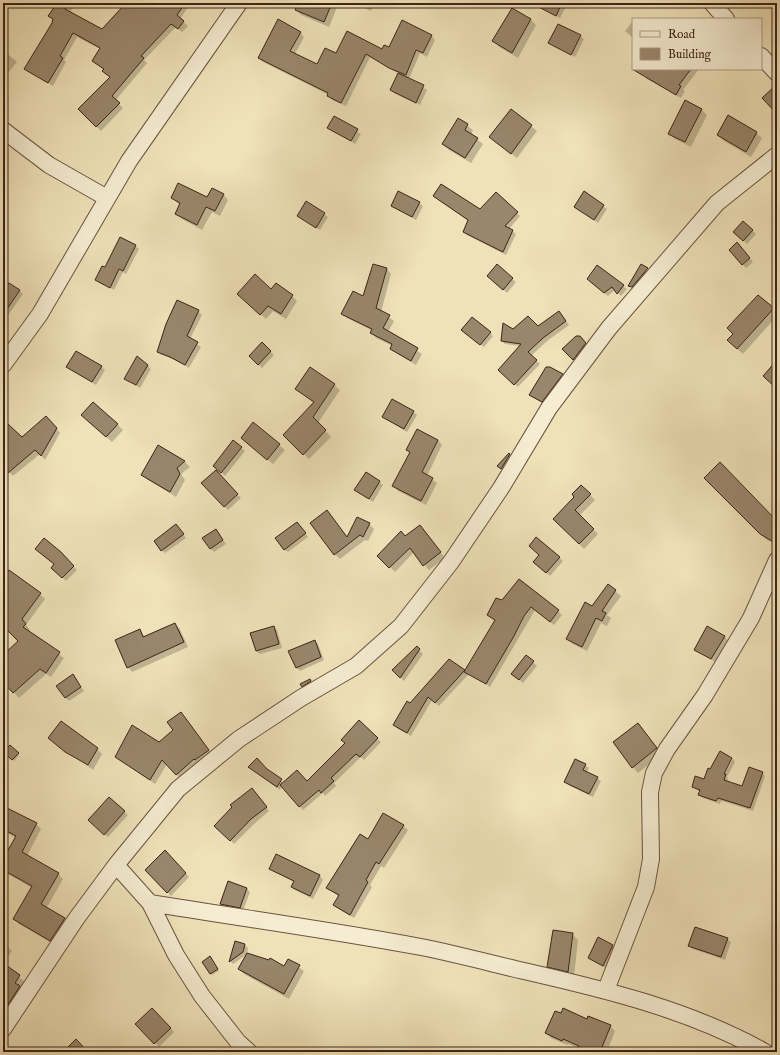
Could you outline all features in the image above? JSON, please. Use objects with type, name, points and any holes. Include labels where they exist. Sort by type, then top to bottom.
[{"type":"street","points":[[3,365],[40,314],[107,198],[149,131],[239,3]]},
{"type":"street","points":[[712,3],[725,18]]},
{"type":"street","points":[[762,57],[777,73]]},
{"type":"street","points":[[3,130],[49,165],[107,198]]},
{"type":"street","points":[[3,1029],[76,919],[116,865],[178,788],[239,739],[302,698],[356,666],[401,626],[451,562],[501,488],[549,408],[609,328],[717,203],[777,155]]},
{"type":"street","points":[[606,990],[646,887],[651,859],[650,792],[654,773],[667,750],[706,695],[751,618],[777,560]]},
{"type":"street","points":[[116,865],[150,903],[176,955],[202,996],[238,1042],[249,1052]]},
{"type":"street","points":[[150,903],[319,929],[423,948],[606,990],[685,1015],[745,1040],[765,1052]]},
{"type":"building","points":[[57,3],[70,3],[65,9],[102,29],[126,3],[185,3],[177,15],[184,21],[178,29],[171,24],[141,56],[144,58],[112,96],[120,103],[96,127],[78,109],[110,77],[102,71],[104,69],[92,61],[100,48],[73,33],[60,56],[63,58],[48,83],[24,69],[52,23],[53,19],[48,16]]},
{"type":"building","points":[[298,3],[332,3],[324,22],[295,10]]},
{"type":"building","points":[[531,3],[562,3],[556,16]]},
{"type":"building","points":[[512,8],[531,19],[512,53],[492,41]]},
{"type":"building","points":[[278,19],[301,32],[290,51],[317,64],[325,48],[336,53],[347,31],[382,49],[384,45],[389,47],[402,20],[432,35],[423,53],[416,50],[406,75],[389,68],[366,54],[341,103],[327,96],[328,93],[258,58]]},
{"type":"building","points":[[558,24],[581,35],[571,55],[548,43]]},
{"type":"building","points":[[634,70],[690,70],[679,85],[681,86],[676,95]]},
{"type":"building","points":[[398,73],[424,85],[416,103],[390,90]]},
{"type":"building","points":[[777,84],[777,114],[762,98]]},
{"type":"building","points":[[685,100],[702,109],[685,142],[668,134]]},
{"type":"building","points":[[511,109],[532,125],[511,154],[489,137]]},
{"type":"building","points":[[728,115],[757,132],[746,152],[717,135]]},
{"type":"building","points":[[334,116],[358,129],[351,141],[327,128]]},
{"type":"building","points":[[458,118],[468,124],[465,130],[478,138],[465,158],[442,144]]},
{"type":"building","points":[[178,183],[207,197],[212,188],[224,194],[215,211],[206,207],[197,225],[175,214],[180,203],[171,198]]},
{"type":"building","points":[[441,184],[480,209],[496,192],[518,212],[505,226],[513,230],[503,252],[463,232],[468,220],[433,196]]},
{"type":"building","points":[[398,191],[420,202],[412,217],[391,206]]},
{"type":"building","points":[[584,191],[604,205],[594,220],[574,207]]},
{"type":"building","points":[[306,201],[325,213],[316,228],[297,216]]},
{"type":"building","points":[[743,221],[753,230],[743,241],[733,232]]},
{"type":"building","points":[[120,237],[136,245],[123,271],[119,269],[110,288],[95,280],[102,266],[105,267]]},
{"type":"building","points":[[737,242],[750,258],[742,265],[729,250]]},
{"type":"building","points":[[373,264],[387,268],[376,308],[390,315],[383,328],[418,348],[411,361],[390,349],[392,344],[370,333],[372,329],[341,314],[353,291],[363,296]]},
{"type":"building","points":[[497,264],[513,278],[503,290],[487,276]]},
{"type":"building","points":[[641,264],[648,268],[632,287],[628,286]]},
{"type":"building","points":[[597,265],[624,285],[617,294],[612,287],[604,293],[587,279]]},
{"type":"building","points":[[255,274],[271,289],[276,283],[293,295],[281,314],[268,306],[260,315],[237,294]]},
{"type":"building","points":[[9,283],[20,290],[3,315],[3,292]]},
{"type":"building","points":[[758,295],[774,308],[737,349],[727,340],[733,334],[727,328]]},
{"type":"building","points":[[177,300],[199,310],[187,336],[198,342],[185,365],[157,352],[166,324]]},
{"type":"building","points":[[559,311],[566,321],[543,338],[528,352],[537,360],[514,385],[498,370],[521,344],[501,341],[503,323],[513,329],[528,316],[538,326]]},
{"type":"building","points":[[472,317],[491,332],[480,345],[461,330]]},
{"type":"building","points":[[576,336],[580,336],[586,343],[573,360],[562,349]]},
{"type":"building","points":[[262,342],[271,351],[258,365],[249,356]]},
{"type":"building","points":[[76,351],[102,366],[92,382],[66,367]]},
{"type":"building","points":[[137,356],[148,365],[136,385],[124,379]]},
{"type":"building","points":[[777,360],[777,389],[763,376]]},
{"type":"building","points":[[310,367],[335,384],[313,417],[326,430],[303,455],[283,435],[314,402],[295,389]]},
{"type":"building","points":[[546,367],[550,367],[563,374],[542,402],[529,395]]},
{"type":"building","points":[[392,399],[414,411],[404,429],[382,417]]},
{"type":"building","points":[[93,402],[118,424],[106,437],[81,415]]},
{"type":"building","points":[[46,416],[57,428],[41,456],[35,450],[8,473],[3,467],[3,429],[8,424],[22,437]]},
{"type":"building","points":[[253,422],[280,444],[267,460],[241,438]]},
{"type":"building","points":[[417,429],[438,440],[422,472],[433,478],[421,501],[392,486],[410,452],[406,450]]},
{"type":"building","points":[[233,440],[242,447],[221,473],[213,466]]},
{"type":"building","points":[[158,445],[185,461],[177,468],[180,474],[170,492],[141,475]]},
{"type":"building","points":[[509,453],[510,454],[501,469],[497,466]]},
{"type":"building","points":[[720,462],[777,521],[777,544],[760,534],[704,478]]},
{"type":"building","points":[[216,470],[238,494],[224,507],[201,483]]},
{"type":"building","points":[[366,472],[380,481],[369,499],[354,490]]},
{"type":"building","points":[[581,485],[591,494],[575,510],[594,529],[579,544],[553,519],[574,497],[572,494]]},
{"type":"building","points":[[327,510],[347,537],[357,517],[370,523],[363,537],[360,535],[334,555],[310,523]]},
{"type":"building","points":[[297,522],[306,533],[284,550],[275,538]]},
{"type":"building","points":[[176,524],[184,534],[161,551],[154,541]]},
{"type":"building","points":[[420,525],[441,552],[423,566],[410,548],[389,568],[377,556],[401,531],[405,536]]},
{"type":"building","points":[[216,529],[223,540],[210,549],[202,538]]},
{"type":"building","points":[[536,537],[560,557],[546,573],[533,562],[539,555],[529,546]]},
{"type":"building","points":[[44,538],[61,552],[74,566],[62,578],[51,568],[54,564],[35,549]]},
{"type":"building","points":[[9,570],[41,593],[22,619],[26,624],[23,627],[60,652],[46,673],[40,669],[13,693],[3,682],[3,655],[18,641],[3,626],[3,579]]},
{"type":"building","points":[[519,579],[559,610],[550,622],[531,607],[524,616],[486,684],[464,672],[495,620],[487,615],[496,598],[502,600]]},
{"type":"building","points":[[608,584],[616,590],[602,611],[606,613],[602,621],[596,618],[582,647],[566,639],[585,602],[592,606]]},
{"type":"building","points":[[175,623],[184,642],[127,668],[115,640],[140,629],[143,637]]},
{"type":"building","points":[[274,626],[279,644],[256,651],[250,633]]},
{"type":"building","points":[[707,626],[725,636],[711,659],[694,650]]},
{"type":"building","points":[[315,640],[321,657],[296,668],[288,651]]},
{"type":"building","points":[[417,646],[420,649],[400,678],[392,670]]},
{"type":"building","points":[[526,655],[534,661],[519,680],[511,674]]},
{"type":"building","points":[[449,659],[465,670],[435,703],[428,697],[407,733],[393,725],[407,701],[410,703]]},
{"type":"building","points":[[73,674],[81,687],[65,698],[56,686]]},
{"type":"building","points":[[310,679],[311,681],[302,687],[300,684]]},
{"type":"building","points":[[181,712],[209,750],[195,760],[194,759],[176,775],[162,760],[150,780],[115,757],[132,725],[159,742],[173,730],[167,722]]},
{"type":"building","points":[[359,720],[378,738],[360,757],[356,754],[331,778],[334,781],[321,793],[319,790],[299,807],[280,785],[297,770],[307,781],[345,743],[341,740]]},
{"type":"building","points":[[61,721],[98,748],[88,765],[65,752],[48,738]]},
{"type":"building","points":[[638,723],[657,748],[632,768],[613,742]]},
{"type":"building","points":[[10,745],[19,753],[12,760],[3,752]]},
{"type":"building","points":[[720,751],[732,758],[724,774],[726,774],[724,780],[742,786],[749,767],[763,772],[750,808],[718,798],[716,801],[698,795],[700,790],[692,787],[695,776],[704,779],[708,768],[710,769]]},
{"type":"building","points":[[257,758],[267,769],[282,779],[277,787],[248,767]]},
{"type":"building","points":[[575,759],[586,764],[583,770],[598,777],[589,794],[564,782]]},
{"type":"building","points":[[252,788],[267,807],[251,819],[230,841],[214,826],[232,807],[230,805]]},
{"type":"building","points":[[109,797],[125,811],[104,835],[88,820]]},
{"type":"building","points":[[7,808],[37,823],[22,852],[59,873],[41,904],[65,918],[50,941],[13,919],[32,886],[3,870],[3,859],[16,836],[3,829],[3,815]]},
{"type":"building","points":[[383,813],[404,825],[379,864],[376,862],[366,880],[368,882],[350,915],[333,905],[339,895],[326,888],[360,834],[368,839]]},
{"type":"building","points":[[165,850],[186,873],[167,893],[145,870]]},
{"type":"building","points":[[276,854],[320,875],[310,896],[291,887],[294,881],[269,869]]},
{"type":"building","points":[[228,881],[247,888],[240,908],[220,904]]},
{"type":"building","points":[[695,927],[728,938],[721,957],[688,946]]},
{"type":"building","points":[[553,930],[573,933],[568,972],[547,967]]},
{"type":"building","points":[[598,937],[613,945],[603,966],[588,958]]},
{"type":"building","points":[[235,941],[245,944],[243,952],[229,962]]},
{"type":"building","points":[[247,953],[269,960],[270,958],[284,966],[288,959],[300,965],[284,994],[238,969]]},
{"type":"building","points":[[210,956],[218,969],[210,974],[202,962]]},
{"type":"building","points":[[3,963],[20,975],[15,983],[20,986],[7,1006],[3,1004]]},
{"type":"building","points":[[152,1008],[171,1028],[154,1044],[135,1024]]},
{"type":"building","points":[[563,1008],[587,1019],[588,1016],[611,1025],[600,1052],[577,1052],[579,1046],[563,1039],[562,1041],[545,1033],[555,1011],[561,1013]]},
{"type":"building","points":[[76,1039],[88,1052],[63,1052]]}]
